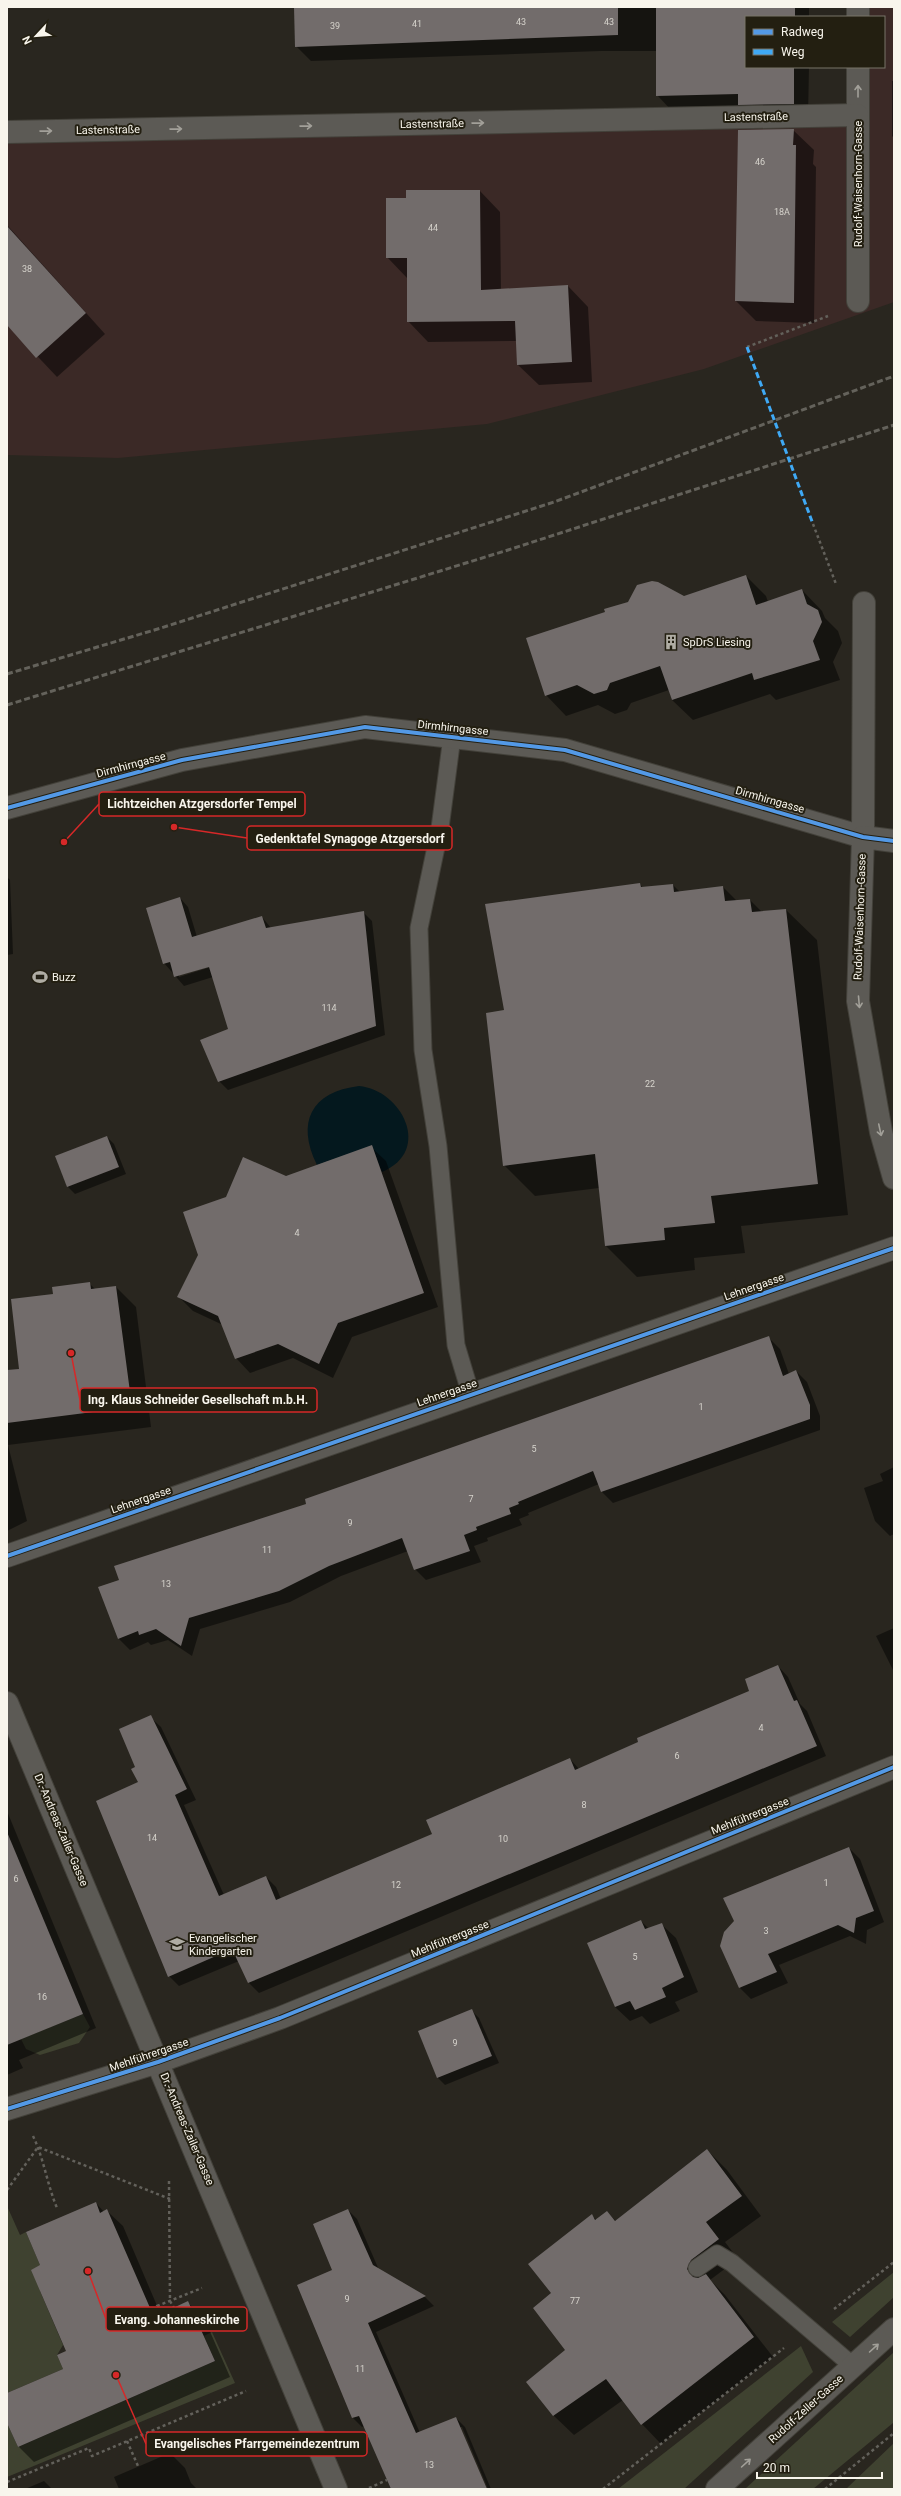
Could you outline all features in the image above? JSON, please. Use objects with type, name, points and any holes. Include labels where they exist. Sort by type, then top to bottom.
[{"type":"street","name":"Rudolf-Waisenhorn-Gasse","points":[[858,68],[858,301]]},
{"type":"street","name":"Lastenstraße","points":[[7,132],[858,116]]},
{"type":"street","name":"Rudolf-Waisenhorn-Gasse","points":[[864,603],[863,837],[858,1001],[881,1132],[894,1178]]},
{"type":"street","name":"Dirmhirngasse","points":[[7,808],[182,760],[365,727],[565,750],[863,837],[894,842]]},
{"type":"street","name":"Lehnergasse","points":[[7,1556],[894,1248]]},
{"type":"street","name":"Dr.-Andreas-Zailer-Gasse","points":[[7,1703],[336,2489]]},
{"type":"street","name":"Mehlführergasse","points":[[13,2108],[158,2062],[280,2018],[894,1767]]},
{"type":"street","name":"Rudolf-Zeller-Gasse","points":[[717,2489],[894,2329]]},
{"type":"lane","points":[[452,737],[440,828],[419,928],[423,1050],[438,1146],[456,1345],[471,1395]]},
{"type":"lane","points":[[697,2268],[717,2254],[732,2264],[808,2330],[853,2366]]},
{"type":"path","points":[[747,347],[836,314]]},
{"type":"path","points":[[813,524],[836,584]]},
{"type":"path","points":[[13,2108],[38,2147],[48,2188],[58,2208]]},
{"type":"path","points":[[7,2190],[38,2147]]},
{"type":"path","points":[[38,2147],[170,2199]]},
{"type":"path","points":[[170,2179],[170,2301],[174,2308]]},
{"type":"path","points":[[603,2489],[894,2262]]},
{"type":"path","points":[[156,2312],[157,2306],[202,2288]]},
{"type":"path","points":[[7,2482],[88,2448],[92,2456],[246,2390]]},
{"type":"path","points":[[825,2489],[894,2434]]},
{"type":"path","points":[[127,2441],[138,2466]]},
{"type":"path","points":[[367,2489],[387,2480]]},
{"type":"shaded area","points":[[858,7],[894,7],[894,302],[704,369],[487,424],[118,458],[7,455],[7,136],[857,115],[858,68],[885,68],[885,16],[858,16]]},
{"type":"green space","points":[[83,2014],[90,2027],[79,2043],[40,2055],[26,2049],[21,2039]]},
{"type":"green space","points":[[7,2206],[20,2235],[26,2232],[49,2286],[40,2291],[63,2345],[57,2355],[63,2369],[7,2393]]},
{"type":"green space","points":[[894,2272],[894,2297],[850,2337],[832,2322]]},
{"type":"green space","points":[[212,2332],[235,2383],[7,2477],[7,2423],[18,2447],[215,2361],[204,2336]]},
{"type":"green space","points":[[801,2346],[813,2372],[684,2489],[618,2489]]},
{"type":"green space","points":[[894,2352],[893,2423],[813,2489],[745,2489]]},
{"type":"green space","points":[[894,2443],[894,2489],[846,2489]]},
{"type":"water","points":[[359,1086],[374,1090],[388,1098],[399,1109],[406,1123],[408,1137],[406,1150],[397,1162],[382,1172],[372,1146],[317,1165],[311,1150],[308,1135],[308,1123],[312,1112],[319,1102],[329,1095],[343,1089]]},
{"type":"building","points":[[294,7],[618,7],[618,35],[295,47]]},
{"type":"building","points":[[656,7],[795,7],[795,16],[745,16],[745,68],[794,68],[794,104],[738,105],[738,94],[656,96]]},
{"type":"building","points":[[794,129],[793,145],[796,145],[794,303],[735,301],[738,130]]},
{"type":"building","points":[[406,190],[480,190],[481,290],[568,285],[572,362],[517,365],[515,321],[407,322],[407,258],[386,258],[386,198],[406,198]]},
{"type":"building","points":[[7,226],[86,313],[36,358],[7,325]]},
{"type":"building","name":"SpDrS Liesing","points":[[746,575],[756,605],[802,589],[807,604],[818,610],[822,622],[813,641],[820,660],[754,680],[752,673],[672,700],[660,666],[610,683],[607,690],[594,694],[577,685],[545,696],[526,638],[605,612],[604,609],[628,602],[637,585],[652,581],[658,582],[684,596]]},
{"type":"building","points":[[640,883],[641,887],[673,884],[674,892],[723,886],[725,901],[750,899],[752,912],[786,909],[818,1184],[711,1196],[715,1223],[664,1228],[665,1240],[605,1246],[595,1154],[503,1166],[486,1013],[504,1010],[485,904]]},
{"type":"building","points":[[180,897],[192,937],[262,916],[266,928],[364,911],[376,1026],[218,1082],[200,1040],[228,1029],[209,967],[174,977],[170,962],[163,964],[146,908]]},
{"type":"building","points":[[107,1136],[119,1167],[67,1187],[55,1156]]},
{"type":"building","points":[[372,1145],[424,1293],[338,1323],[319,1364],[278,1344],[235,1359],[218,1316],[177,1297],[198,1255],[183,1212],[226,1197],[243,1157],[286,1176]]},
{"type":"building","points":[[90,1282],[91,1289],[116,1286],[132,1407],[7,1423],[7,1370],[19,1369],[11,1299],[53,1294],[52,1287]]},
{"type":"building","points":[[769,1336],[783,1376],[796,1370],[810,1405],[810,1419],[601,1492],[593,1471],[518,1502],[519,1504],[509,1508],[511,1514],[476,1527],[477,1530],[464,1535],[470,1551],[414,1570],[402,1538],[329,1566],[279,1591],[189,1618],[181,1646],[156,1629],[139,1635],[138,1631],[118,1639],[98,1587],[119,1580],[114,1566],[306,1504],[305,1499]]},
{"type":"building","points":[[778,1665],[794,1701],[797,1700],[817,1746],[248,1983],[232,1949],[168,1977],[96,1801],[138,1782],[131,1769],[135,1767],[119,1729],[151,1715],[187,1789],[175,1795],[219,1896],[266,1876],[276,1900],[432,1834],[426,1820],[570,1758],[575,1770],[638,1742],[637,1738],[749,1691],[745,1679]]},
{"type":"building","points":[[7,1832],[83,2014],[7,2045]]},
{"type":"building","points":[[849,1847],[874,1911],[856,1918],[854,1933],[838,1925],[768,1954],[777,1972],[739,1988],[720,1946],[724,1932],[734,1921],[723,1898]]},
{"type":"building","points":[[641,1920],[645,1929],[662,1923],[684,1977],[662,1988],[666,1997],[635,2010],[630,2001],[615,2007],[587,1943]]},
{"type":"building","points":[[472,2009],[492,2056],[437,2078],[418,2031]]},
{"type":"building","points":[[707,2149],[742,2196],[706,2222],[719,2239],[691,2260],[687,2269],[693,2277],[698,2278],[706,2274],[754,2337],[641,2425],[606,2379],[553,2416],[526,2382],[565,2350],[533,2308],[551,2293],[528,2264],[592,2214],[595,2220],[607,2211],[615,2221]]},
{"type":"building","points":[[96,2202],[100,2213],[107,2209],[154,2317],[188,2301],[215,2361],[18,2447],[7,2423],[7,2393],[63,2369],[57,2355],[66,2351],[31,2270],[40,2265],[26,2232]]},
{"type":"building","points":[[348,2209],[373,2265],[426,2296],[368,2323],[416,2433],[456,2417],[487,2489],[391,2489],[359,2416],[352,2418],[297,2285],[332,2270],[313,2224]]},
{"type":"railway","points":[[7,674],[161,628],[554,502],[894,376]]},
{"type":"railway","points":[[7,705],[508,550],[894,425]]},
{"type":"marked path","points":[[747,347],[813,524]]},
{"type":"cycle path","points":[[7,808],[182,760],[365,727],[565,750],[863,837],[894,841]]},
{"type":"cycle path","points":[[7,1556],[894,1248]]},
{"type":"cycle path","points":[[7,2109],[158,2062],[280,2018],[894,1767]]},
{"type":"place","name":"SpDrS Liesing","points":[[671,642]]},
{"type":"place","name":"Gedenktafel Synagoge Atzgersdorf","points":[[174,827]]},
{"type":"place","name":"Lichtzeichen Atzgersdorfer Tempel","points":[[64,842]]},
{"type":"place","name":"Buzz","points":[[40,977]]},
{"type":"place","name":"Ing. Klaus Schneider Gesellschaft m.b.H.","points":[[71,1353]]},
{"type":"place","name":"Evangelischer Kindergarten","points":[[177,1944]]},
{"type":"place","name":"Evang. Johanneskirche","points":[[88,2271]]},
{"type":"place","name":"Evangelisches Pfarrgemeindezentrum","points":[[116,2375]]}]
